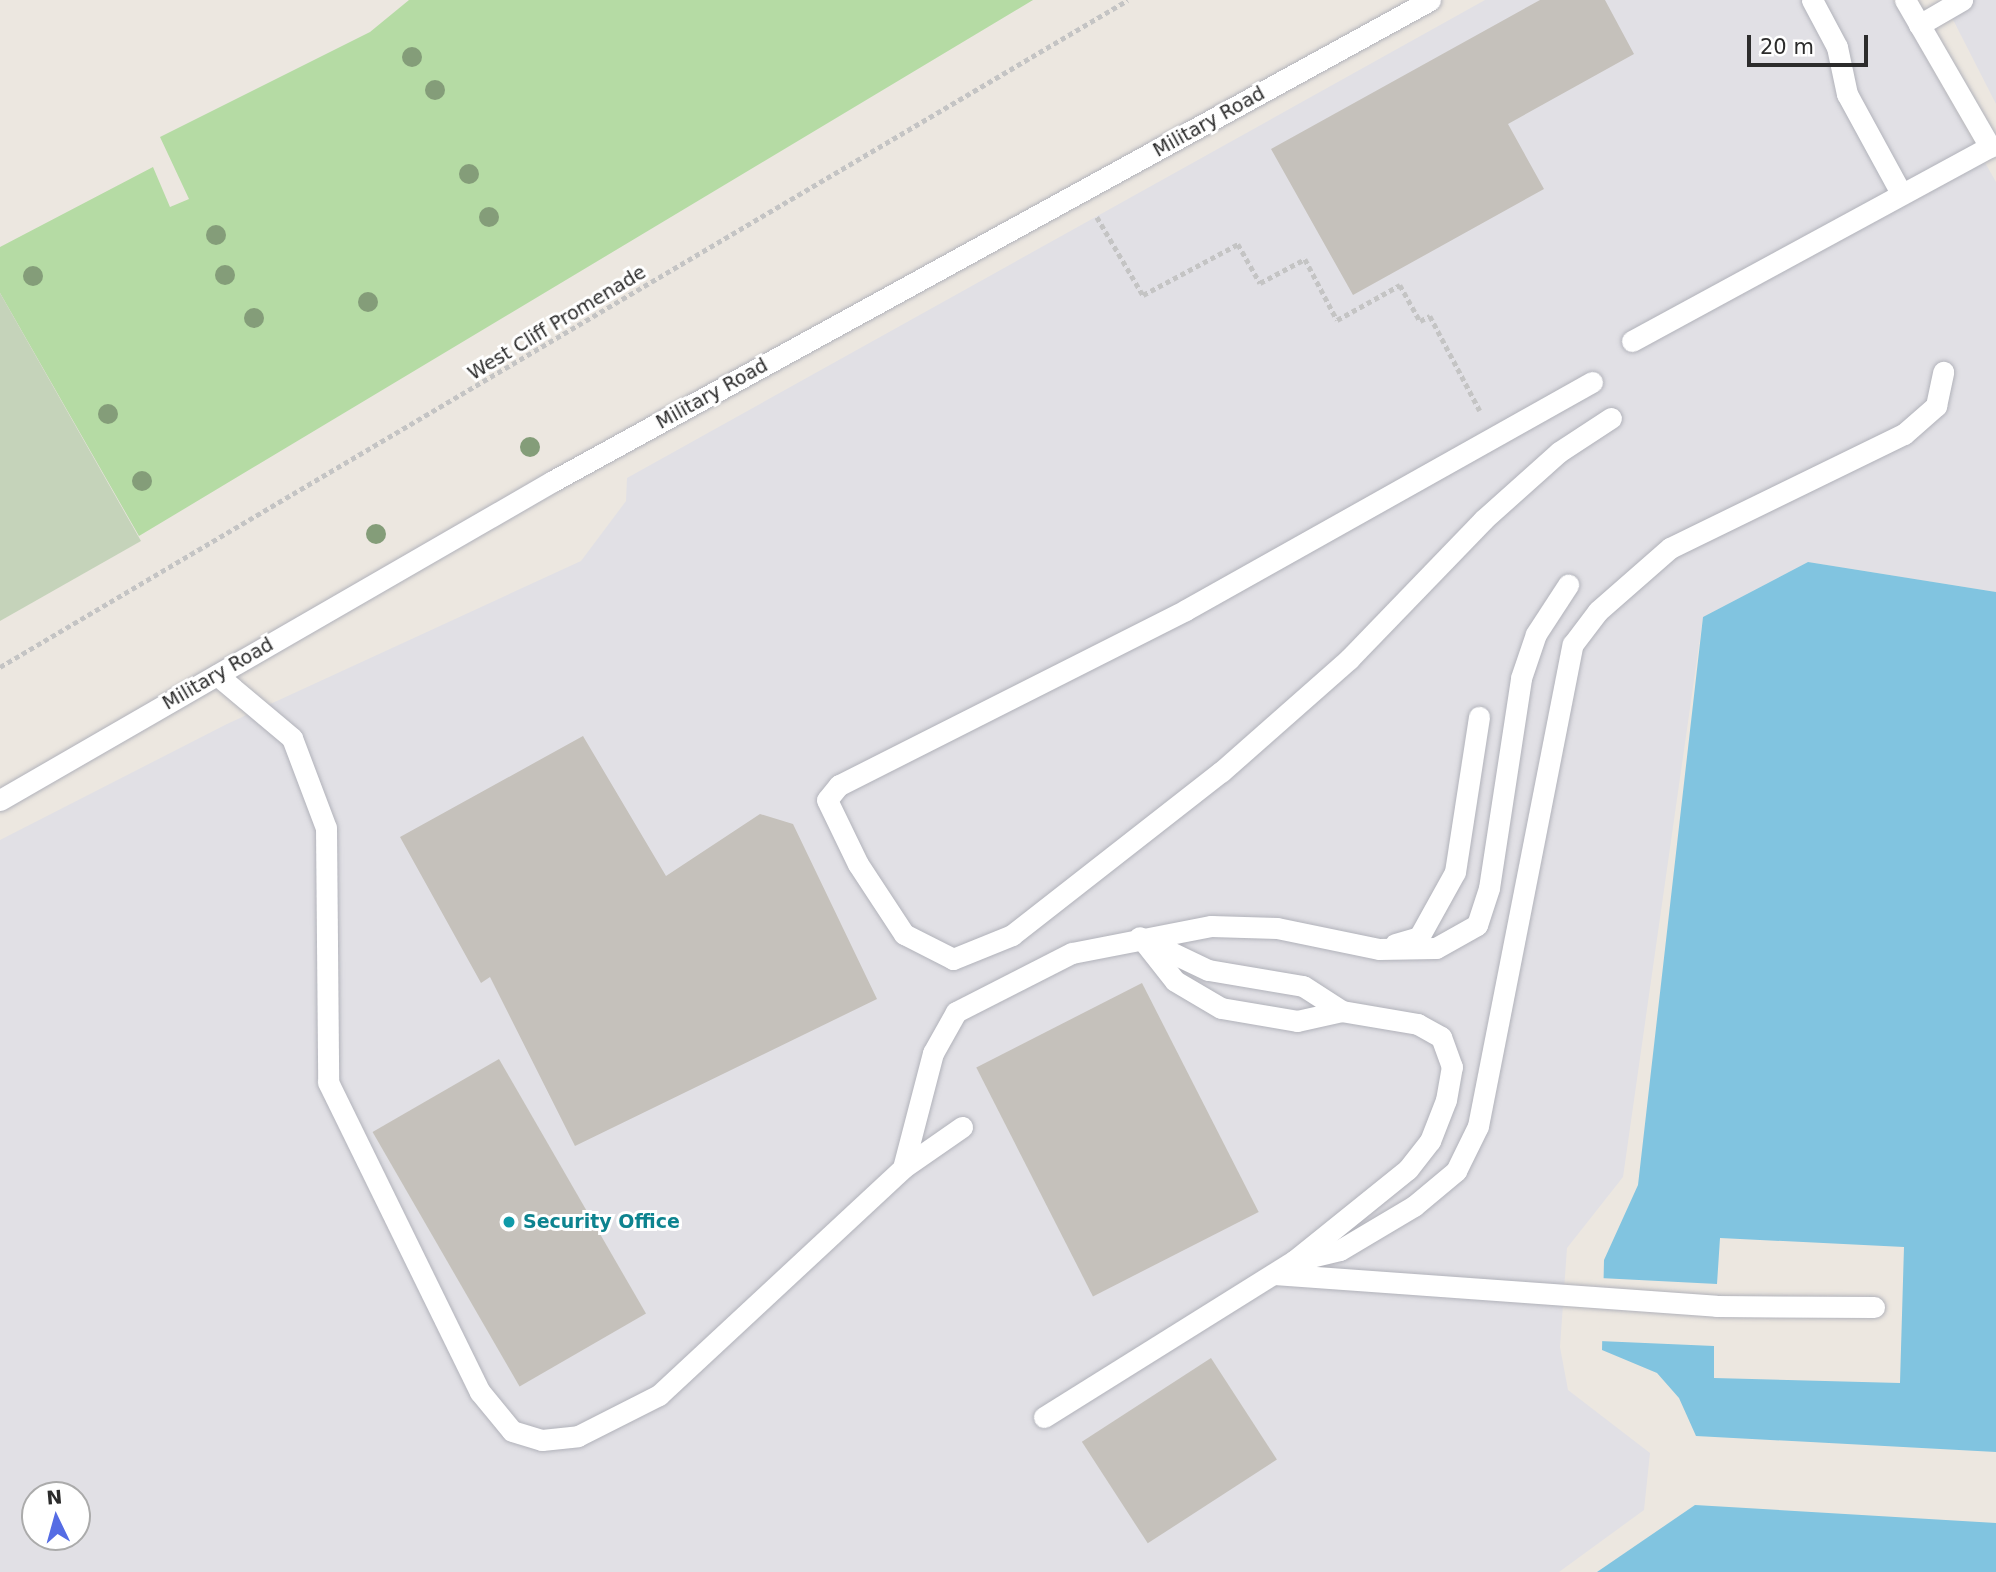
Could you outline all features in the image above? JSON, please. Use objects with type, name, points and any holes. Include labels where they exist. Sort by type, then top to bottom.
[{"type":"lane","name":"Military Road","points":[[0,800],[553,481],[1430,0]]},
{"type":"lane","points":[[1812,0],[1837,47],[1847,94],[1901,193]]},
{"type":"lane","points":[[1632,341],[1901,193],[1993,153],[1905,0]]},
{"type":"lane","points":[[1919,25],[1962,0]]},
{"type":"lane","points":[[1294,1261],[1340,1250],[1414,1206],[1456,1171],[1478,1126],[1573,644],[1598,611],[1670,548],[1903,434],[1936,406],[1943,372]]},
{"type":"lane","points":[[1592,382],[1186,610],[839,785],[827,800],[858,864],[904,934],[953,959],[1012,935],[1221,772],[1349,659],[1483,520],[1559,452],[1611,418]]},
{"type":"lane","points":[[903,1168],[933,1053],[956,1012],[1072,953],[1139,937],[1211,926],[1277,928],[1379,949],[1436,948],[1476,925],[1489,888],[1521,678],[1536,634],[1568,585]]},
{"type":"lane","points":[[217,675],[292,738],[326,828],[328,1082],[480,1392],[512,1431],[542,1440],[578,1436],[659,1395],[903,1168],[962,1127]]},
{"type":"lane","points":[[1379,949],[1419,937],[1447,893],[1479,717]]},
{"type":"lane","points":[[1139,937],[1208,970],[1303,986],[1342,1011]]},
{"type":"lane","points":[[1044,1417],[1294,1261],[1408,1170],[1430,1141],[1446,1100],[1451,1067],[1441,1037],[1418,1024],[1342,1011],[1297,1021],[1222,1008],[1175,981],[1139,937]]},
{"type":"lane","points":[[1274,1275],[1690,1305],[1874,1307]]},
{"type":"path","name":"West Cliff Promenade","points":[[0,667],[1128,0]]},
{"type":"path","points":[[1082,191],[1143,295],[1237,244],[1260,283],[1305,259],[1337,320],[1400,285],[1420,321],[1430,316],[1493,437]]},
{"type":"shaded area","points":[[1485,0],[1893,0],[1996,182],[1996,592],[1808,562],[1703,617],[1623,1177],[1567,1248],[1560,1347],[1568,1390],[1650,1453],[1644,1510],[1559,1572],[0,1572],[0,840],[227,724],[581,561],[626,501],[627,478]]},
{"type":"shaded area","points":[[1943,0],[1996,0],[1996,104]]},
{"type":"green space","points":[[409,0],[1033,0],[139,536],[0,293],[0,247],[153,167],[170,207],[189,199],[160,137],[370,32]]},
{"type":"green space","points":[[0,293],[141,541],[0,621]]},
{"type":"water","points":[[1808,562],[1996,592],[1996,1452],[1696,1436],[1679,1398],[1657,1373],[1602,1350],[1604,1260],[1638,1185],[1703,617]]},
{"type":"water","points":[[1695,1505],[1996,1523],[1996,1572],[1597,1572]]},
{"type":"pier","points":[[1720,1238],[1904,1247],[1900,1383],[1714,1378],[1714,1346],[1599,1341],[1600,1278],[1717,1284]]},
{"type":"building","points":[[1540,0],[1605,0],[1634,54],[1508,124],[1544,189],[1353,295],[1271,149]]},
{"type":"building","points":[[583,736],[666,876],[760,814],[793,824],[877,999],[575,1146],[490,977],[481,983],[400,837]]},
{"type":"building","points":[[1142,983],[1259,1212],[1093,1296],[976,1067]]},
{"type":"building","name":"Security Office","points":[[499,1059],[646,1314],[520,1387],[373,1132]]},
{"type":"building","points":[[1211,1358],[1277,1459],[1148,1543],[1082,1442]]},
{"type":"place","name":"Security Office","points":[[509,1222]]}]
